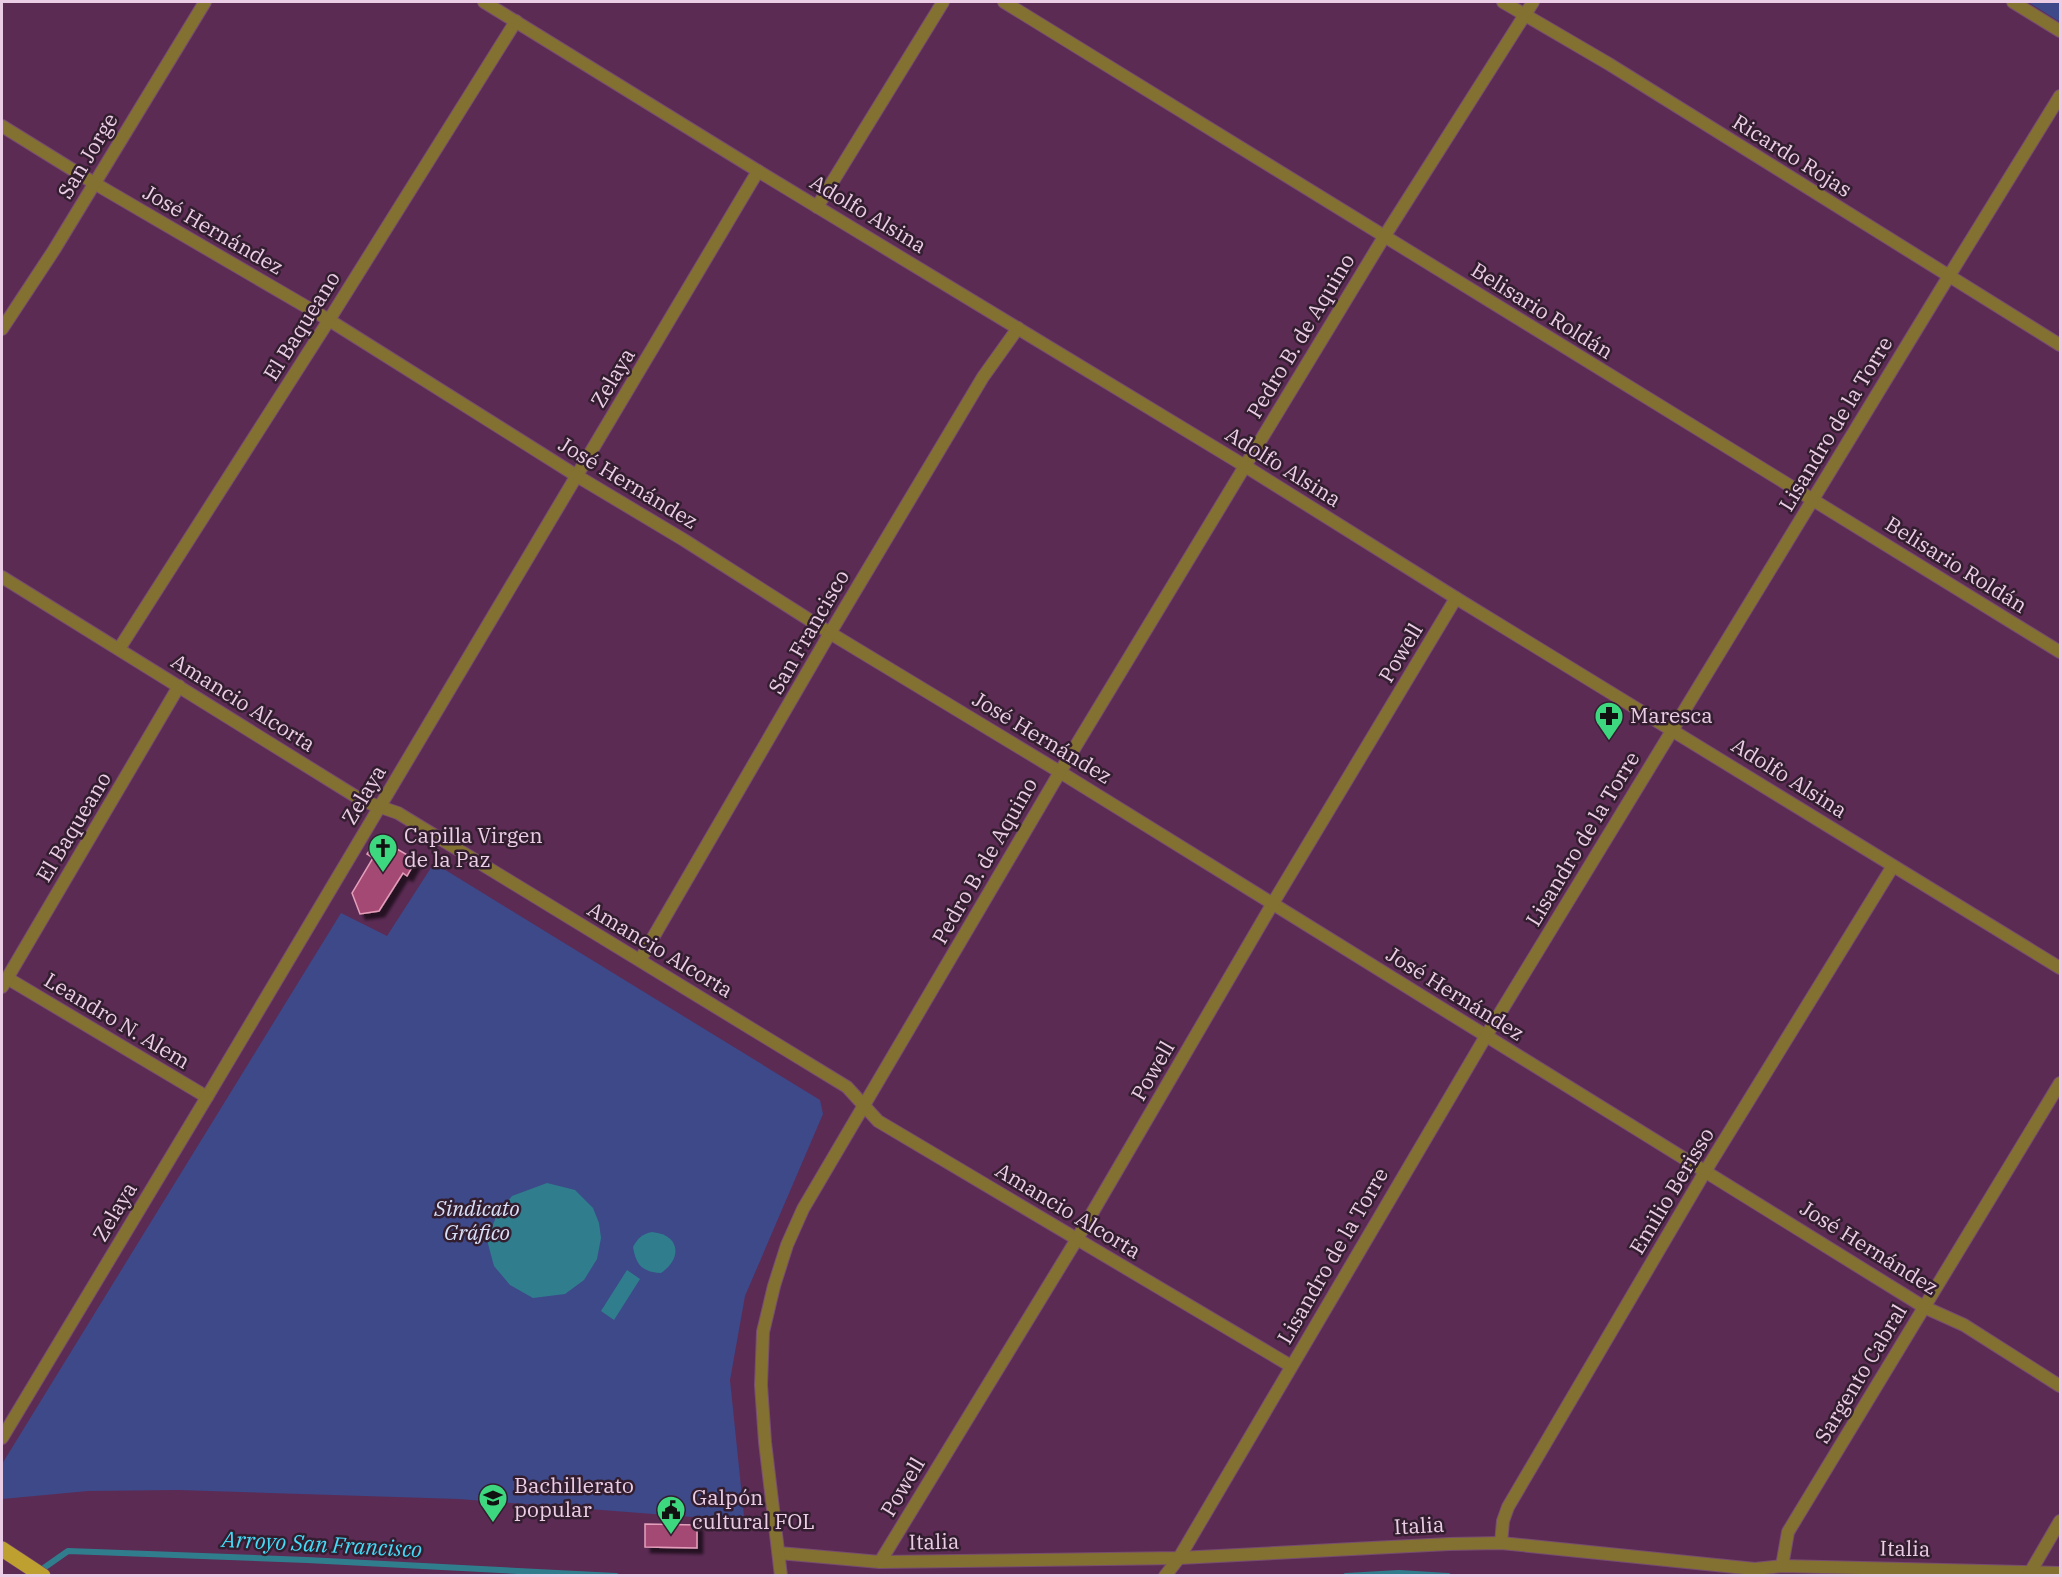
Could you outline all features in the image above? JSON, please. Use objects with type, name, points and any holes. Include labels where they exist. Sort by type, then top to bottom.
[{"type":"main road","points":[[2,1549],[43,1575]]},
{"type":"street","name":"San Jorge","points":[[2,329],[54,250],[205,2]]},
{"type":"street","name":"Adolfo Alsina","points":[[484,2],[1245,466],[1456,598],[2061,968]]},
{"type":"street","points":[[817,207],[943,2]]},
{"type":"street","name":"Belisario Roldán","points":[[1004,2],[2061,652]]},
{"type":"street","name":"Ricardo Rojas","points":[[1503,2],[1619,71],[2061,345]]},
{"type":"street","name":"Pedro B. de Aquino","points":[[780,1573],[765,1442],[762,1385],[763,1332],[783,1255],[799,1218],[1060,772],[1384,237],[1533,2]]},
{"type":"street","points":[[2013,2],[2061,31]]},
{"type":"street","name":"El Baqueano","points":[[119,649],[516,21]]},
{"type":"street","name":"Lisandro de la Torre","points":[[1166,1574],[1179,1558],[1485,1036],[2061,96]]},
{"type":"street","name":"José Hernández","points":[[2,126],[94,183],[329,320],[830,633],[1273,903],[1924,1306],[1964,1325],[2061,1386]]},
{"type":"street","name":"Zelaya","points":[[2,1438],[758,171]]},
{"type":"street","name":"San Francisco","points":[[640,960],[830,633],[983,377],[1018,328]]},
{"type":"street","name":"Amancio Alcorta","points":[[2,577],[363,801],[398,813],[847,1087],[878,1121],[1291,1366]]},
{"type":"street","name":"Powell","points":[[880,1562],[1077,1239],[1273,903],[1456,598]]},
{"type":"street","name":"El Baqueano","points":[[4,983],[179,687]]},
{"type":"street","name":"Emilio Berisso","points":[[1501,1543],[1503,1521],[1508,1507],[1706,1170],[1893,866]]},
{"type":"street","name":"Leandro N. Alem","points":[[4,983],[207,1097]]},
{"type":"street","name":"Sargento Cabral","points":[[1782,1566],[1788,1532],[2061,1083]]},
{"type":"street","points":[[2029,1574],[2061,1521]]},
{"type":"street","name":"Italia","points":[[779,1554],[880,1562],[1179,1558],[1501,1543],[1755,1569],[1782,1566],[2029,1574],[2061,1573]]},
{"type":"green space","points":[[2028,2],[2060,2],[2060,22]]},
{"type":"green space","name":"Sindicato Gráfico","points":[[434,863],[820,1100],[823,1114],[745,1296],[730,1380],[744,1516],[692,1517],[459,1499],[178,1490],[88,1491],[2,1499],[2,1464],[341,913],[387,936]]},
{"type":"shaded area","points":[[547,1183],[575,1190],[593,1208],[599,1223],[601,1238],[597,1259],[584,1280],[565,1294],[533,1298],[510,1285],[494,1266],[487,1240],[496,1217],[512,1196]]},
{"type":"shaded area","points":[[652,1232],[669,1238],[675,1248],[673,1261],[661,1273],[645,1269],[638,1263],[634,1253],[633,1247],[639,1239]]},
{"type":"shaded area","points":[[627,1270],[640,1279],[614,1320],[601,1311]]},
{"type":"building","name":"Capilla Virgen de la Paz","points":[[378,838],[416,860],[407,876],[403,873],[379,911],[360,914],[352,893],[373,858],[367,854]]},
{"type":"building","name":"Galpón cultural FOL","points":[[645,1524],[697,1525],[697,1548],[645,1547]]},
{"type":"waterway","name":"Arroyo San Francisco","points":[[38,1572],[68,1551],[307,1560],[616,1576]]},
{"type":"waterway","name":"Arroyo San Francisco","points":[[1346,1576],[1399,1573],[1448,1576]]},
{"type":"place","name":"Maresca","points":[[1609,742]]},
{"type":"place","name":"Capilla Virgen de la Paz","points":[[383,874]]},
{"type":"place","name":"Bachillerato popular","points":[[493,1524]]},
{"type":"place","name":"Galpón cultural FOL","points":[[671,1536]]}]
